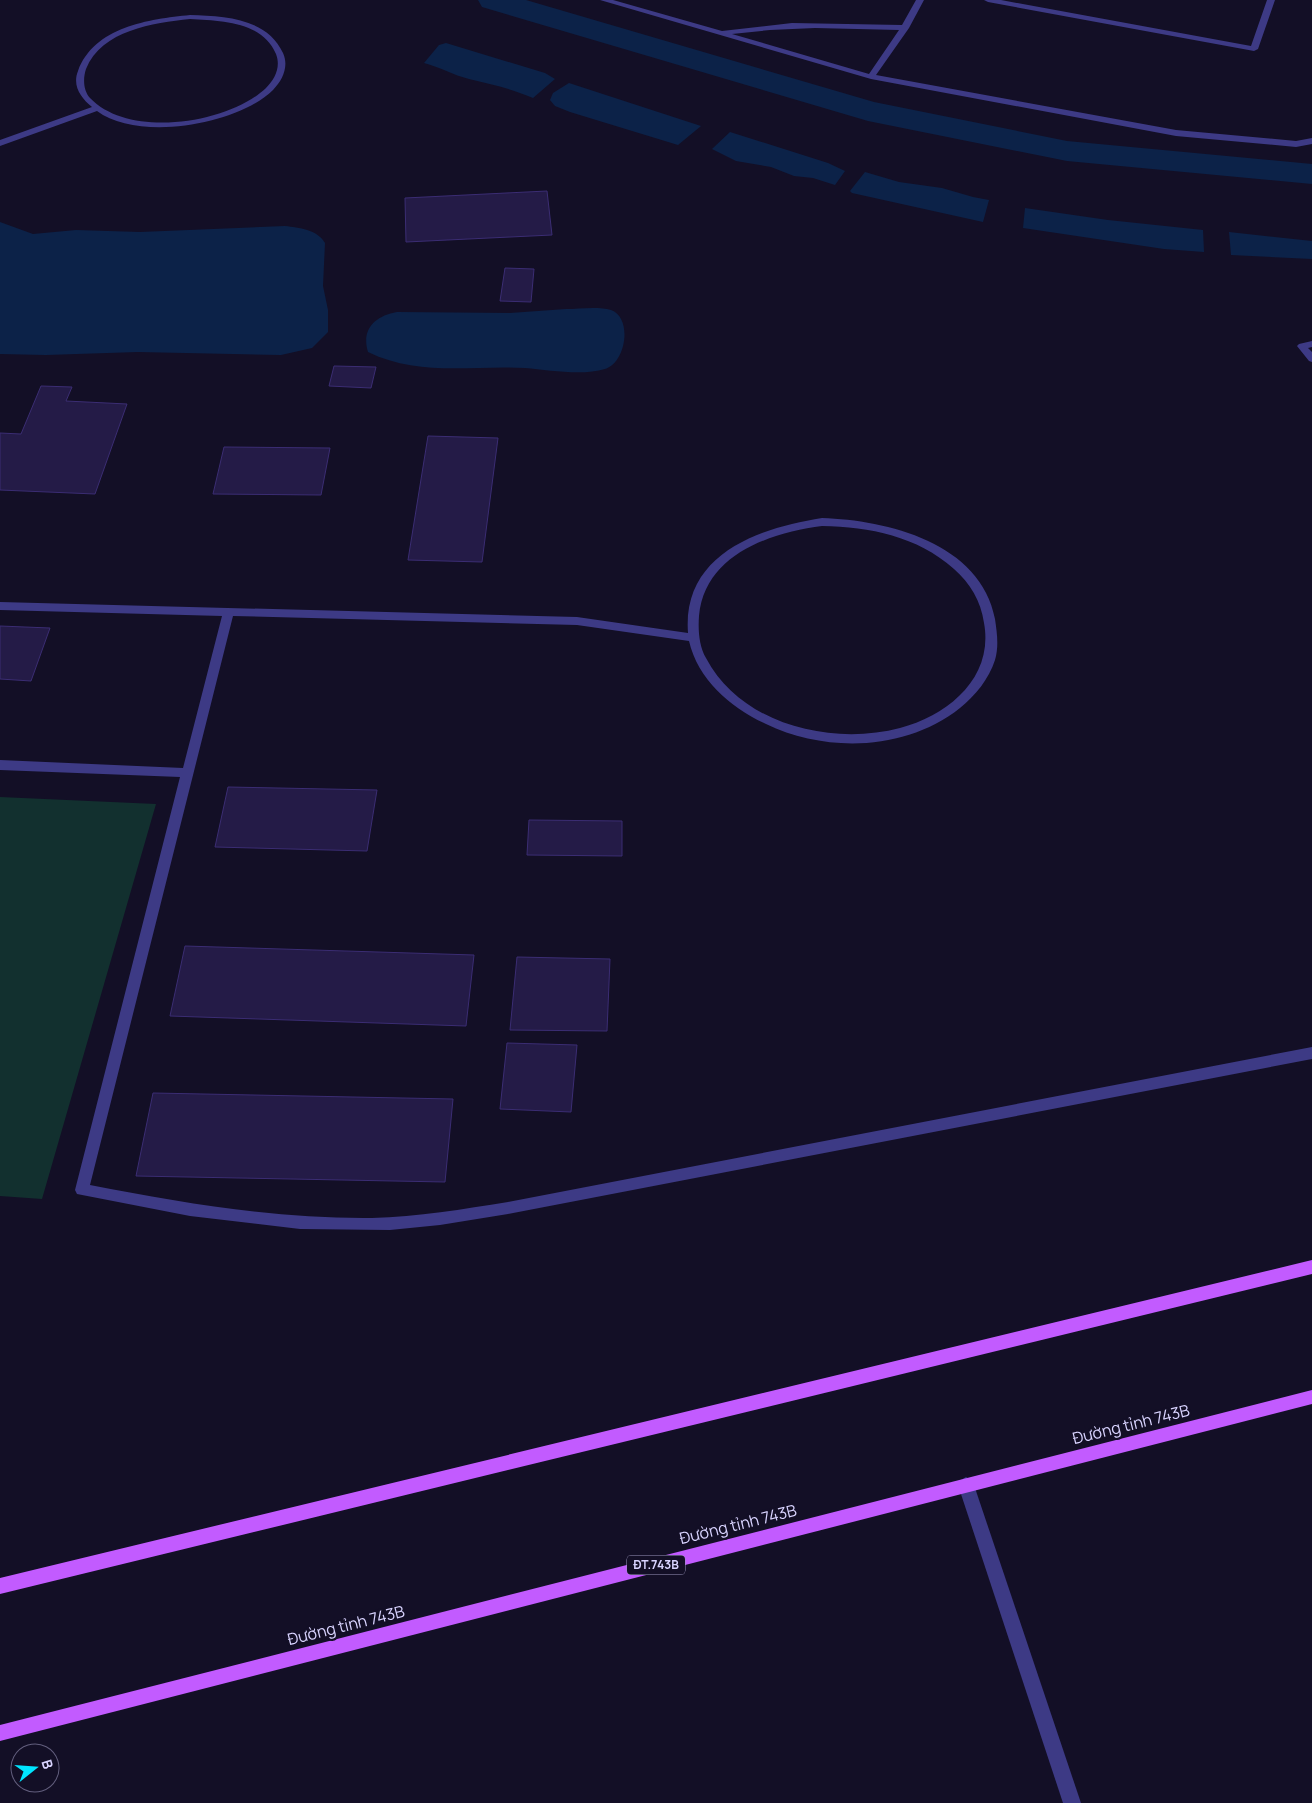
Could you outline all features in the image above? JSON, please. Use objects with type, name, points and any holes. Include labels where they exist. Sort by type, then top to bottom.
[{"type":"main road","points":[[0,1586],[1312,1267]]},
{"type":"main road","name":"Đường tỉnh 743B","points":[[0,1733],[1312,1397]]},
{"type":"street","points":[[604,0],[722,33],[870,78],[1176,134],[1296,144],[1312,141]]},
{"type":"street","points":[[630,7],[636,0]]},
{"type":"street","points":[[870,78],[904,28],[920,0]]},
{"type":"street","points":[[988,0],[1254,49],[1271,0]]},
{"type":"street","points":[[0,143],[98,108],[130,121],[150,124],[179,124],[215,118],[252,103],[265,94],[281,71],[282,60],[279,50],[272,40],[261,32],[230,20],[190,17],[150,22],[131,28],[100,45],[82,66],[79,78],[81,89],[98,108]]},
{"type":"street","points":[[722,33],[766,26],[797,25],[904,28]]},
{"type":"street","points":[[1312,344],[1302,346],[1312,359]]},
{"type":"street","points":[[822,522],[851,522],[880,527],[907,535],[932,547],[954,562],[971,580],[984,601],[991,622],[993,644],[988,666],[976,686],[959,704],[936,719],[910,730],[880,737],[848,739],[816,736],[757,716],[733,700],[714,681],[700,660],[694,638],[692,616],[697,595],[708,575],[723,558],[767,532],[822,522]]},
{"type":"street","points":[[0,606],[577,621],[694,638]]},
{"type":"street","points":[[228,612],[82,1190],[172,1207],[226,1215],[290,1221],[374,1224],[441,1219],[508,1208],[1312,1053]]},
{"type":"street","points":[[0,765],[188,773]]},
{"type":"street","points":[[966,1485],[1072,1803]]},
{"type":"green space","points":[[0,797],[156,804],[42,1199],[0,1196]]},
{"type":"water","points":[[446,43],[545,73],[555,79],[533,98],[424,63],[439,45]]},
{"type":"water","points":[[569,83],[701,126],[678,145],[570,112],[555,106],[550,100],[553,93]]},
{"type":"water","points":[[730,132],[828,163],[845,171],[835,185],[813,178],[794,176],[771,167],[736,161],[712,149]]},
{"type":"water","points":[[865,172],[899,182],[942,188],[989,200],[983,222],[852,193],[850,191]]},
{"type":"water","points":[[1025,208],[1108,220],[1203,230],[1204,252],[1164,249],[1023,228]]},
{"type":"water","points":[[0,222],[33,234],[76,230],[140,232],[285,226],[313,232],[322,238],[325,243],[323,286],[328,310],[328,332],[312,348],[281,355],[138,352],[46,355],[0,354]]},
{"type":"water","points":[[1229,232],[1312,241],[1312,259],[1231,255]]},
{"type":"water","points":[[600,308],[611,310],[618,315],[622,322],[624,340],[622,350],[612,365],[605,369],[586,372],[505,367],[426,367],[387,360],[368,352],[366,344],[368,330],[376,320],[397,312],[510,313]]},
{"type":"building","points":[[547,191],[552,235],[406,242],[405,198]]},
{"type":"building","points":[[505,268],[534,269],[531,302],[500,301]]},
{"type":"building","points":[[334,366],[376,367],[371,388],[329,386]]},
{"type":"building","points":[[41,386],[72,387],[66,401],[127,404],[95,494],[0,490],[0,433],[21,434]]},
{"type":"building","points":[[428,436],[498,438],[482,562],[408,560]]},
{"type":"building","points":[[224,447],[330,448],[321,495],[213,494]]},
{"type":"building","points":[[0,626],[50,628],[31,681],[0,679]]},
{"type":"building","points":[[228,787],[377,790],[367,851],[215,847]]},
{"type":"building","points":[[529,820],[622,821],[622,856],[527,855]]},
{"type":"building","points":[[185,946],[474,955],[466,1026],[170,1016]]},
{"type":"building","points":[[517,957],[610,959],[607,1031],[510,1030]]},
{"type":"building","points":[[507,1043],[577,1045],[571,1112],[500,1109]]},
{"type":"building","points":[[153,1093],[453,1099],[445,1182],[136,1176]]},
{"type":"waterway","points":[[493,0],[868,111],[1067,151],[1312,174]]}]
